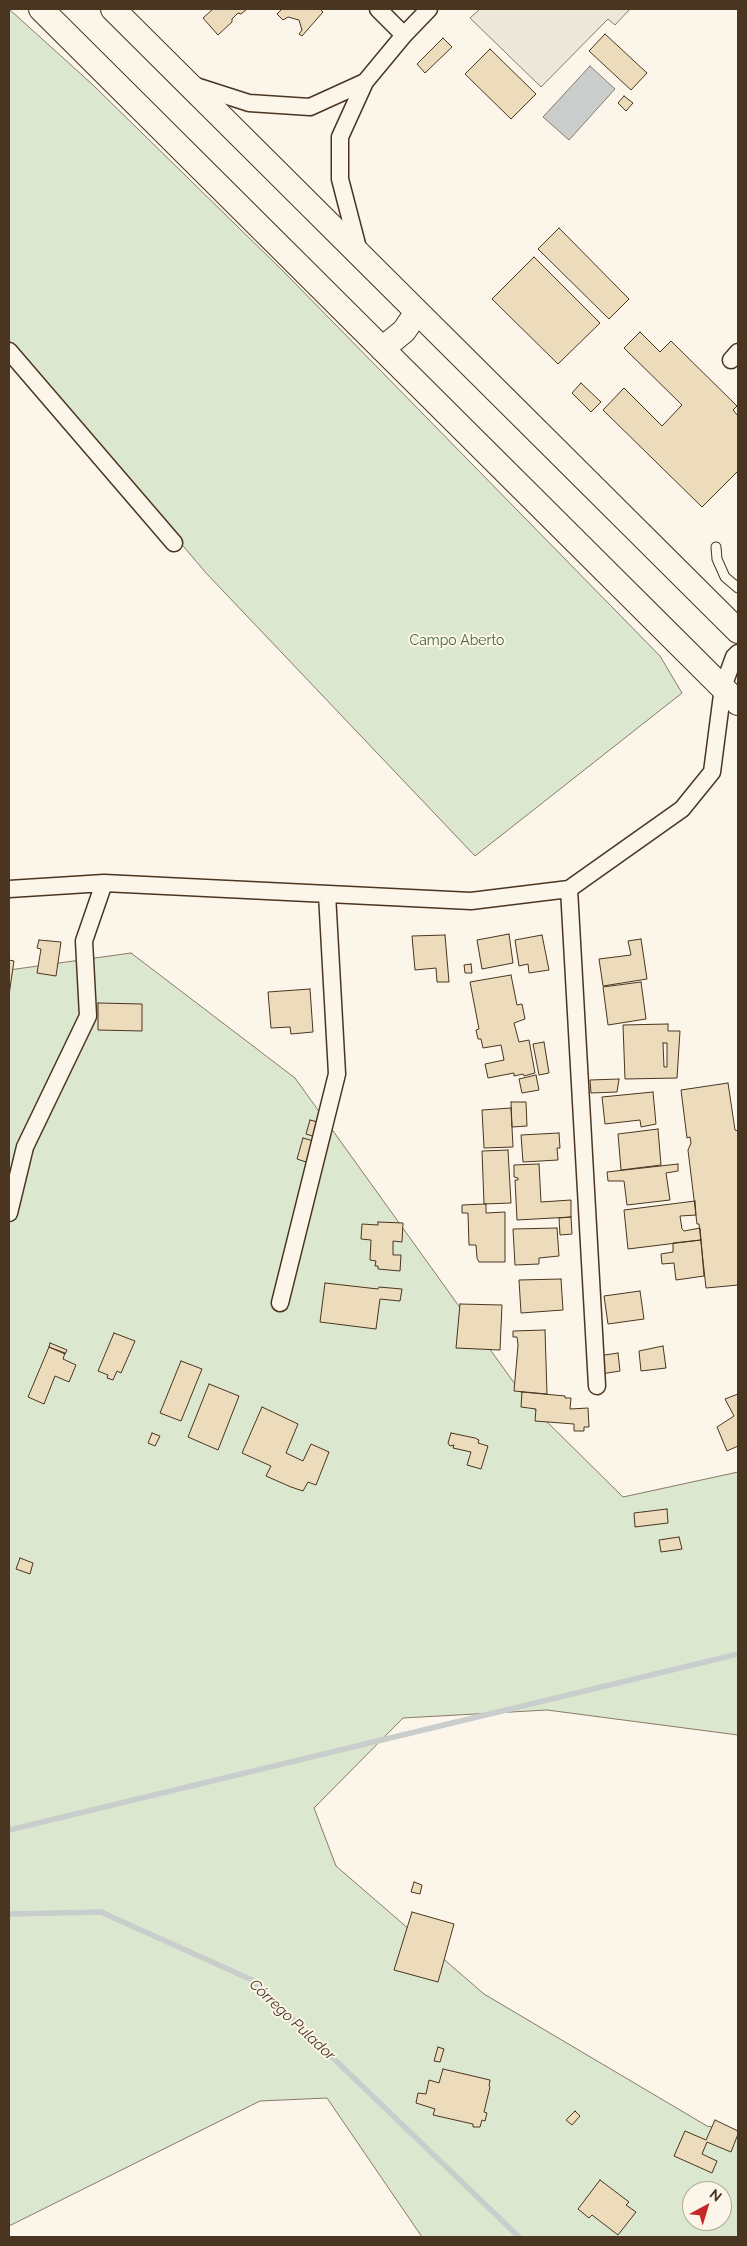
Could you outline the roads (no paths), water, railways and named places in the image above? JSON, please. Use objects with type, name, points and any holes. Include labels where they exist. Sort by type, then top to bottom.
[{"type":"street","points":[[41,9],[731,695]]},
{"type":"street","points":[[114,9],[738,631]]},
{"type":"street","points":[[378,9],[404,35]]},
{"type":"street","points":[[360,254],[340,179],[340,137],[365,82],[404,35],[429,9]]},
{"type":"street","points":[[188,84],[249,103],[310,106],[365,82]]},
{"type":"street","points":[[382,349],[404,331],[418,312]]},
{"type":"street","points":[[9,351],[174,543]]},
{"type":"street","points":[[9,889],[104,883],[471,900],[569,890],[682,809],[712,772],[731,695],[734,657],[738,653]]},
{"type":"street","points":[[9,1213],[25,1147],[88,1016],[84,942],[104,883]]},
{"type":"street","points":[[569,890],[597,1386]]},
{"type":"street","points":[[280,1303],[337,1074],[327,894]]},
{"type":"lane","points":[[716,547],[717,559],[725,577],[738,588]]},
{"type":"waterway","points":[[9,1830],[738,1654]]},
{"type":"waterway","name":"Córrego Pulador","points":[[9,1914],[101,1912],[252,1980],[519,2237]]},
{"type":"park label","name":"Campo Aberto","points":[[457,641]]}]
